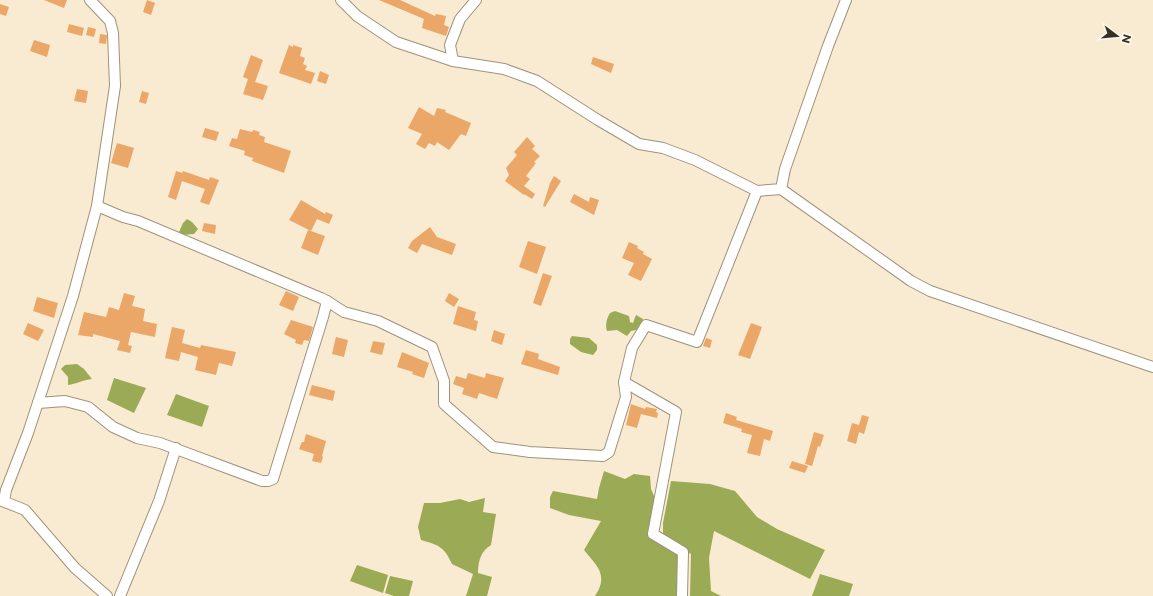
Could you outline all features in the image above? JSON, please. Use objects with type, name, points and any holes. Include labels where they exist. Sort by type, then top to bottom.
[{"type":"street","points":[[90,0],[110,22],[113,33],[115,86],[97,206],[73,296],[20,456],[2,501],[25,510],[75,568],[107,596]]},
{"type":"street","points":[[341,0],[357,16],[396,42],[453,61],[504,69],[537,81],[639,144],[663,148],[695,160],[757,191],[781,189],[911,281],[930,290],[1153,367]]},
{"type":"street","points":[[453,61],[450,45],[460,19],[476,0]]},
{"type":"street","points":[[781,189],[785,169],[828,46],[846,0]]},
{"type":"street","points":[[97,206],[145,224],[327,301],[344,312],[378,321],[432,347],[444,381],[444,404],[493,447],[530,452],[603,456],[609,452],[626,397],[624,382],[632,348],[646,325],[697,342],[757,191]]},
{"type":"street","points":[[38,403],[64,401],[88,408],[102,416],[113,427],[137,438],[176,448],[262,481],[268,481],[273,479],[327,301]]},
{"type":"street","points":[[624,382],[676,412],[653,534],[683,552],[682,596]]},
{"type":"street","points":[[120,596],[159,501],[176,448]]},
{"type":"shaded area","points":[[187,219],[198,229],[194,234],[182,235],[179,232],[183,223]]},
{"type":"shaded area","points":[[615,311],[629,316],[630,322],[633,323],[636,315],[643,319],[640,329],[631,331],[627,336],[617,330],[607,331],[606,324],[608,317],[610,313]]},
{"type":"shaded area","points":[[572,336],[589,338],[597,345],[597,350],[593,355],[581,352],[570,344],[570,339]]},
{"type":"shaded area","points":[[77,364],[84,369],[92,379],[68,385],[68,377],[61,369],[65,365]]},
{"type":"shaded area","points":[[114,378],[146,388],[134,413],[107,400]]},
{"type":"shaded area","points":[[176,394],[209,406],[202,427],[167,415]]},
{"type":"shaded area","points":[[604,471],[625,479],[634,474],[650,476],[651,489],[658,505],[654,538],[673,551],[682,560],[682,596],[595,596],[601,582],[600,571],[584,550],[601,521],[569,515],[550,508],[550,497],[553,491],[597,499]]},
{"type":"shaded area","points":[[671,481],[710,484],[735,491],[757,517],[777,529],[825,550],[810,579],[714,531],[709,558],[711,591],[721,596],[690,596],[691,554],[663,537],[663,523]]},
{"type":"shaded area","points":[[485,498],[483,512],[496,514],[491,545],[485,550],[481,557],[478,573],[492,577],[487,596],[466,596],[473,574],[452,564],[446,553],[440,547],[421,540],[418,527],[424,503],[440,503],[460,499],[469,502]]},
{"type":"shaded area","points":[[357,565],[388,575],[383,593],[350,581]]},
{"type":"shaded area","points":[[820,574],[853,584],[849,596],[812,596]]},
{"type":"shaded area","points":[[390,576],[413,581],[409,596],[394,596],[385,593]]},
{"type":"building","points":[[44,0],[67,0],[64,8]]},
{"type":"building","points":[[147,0],[155,3],[151,15],[143,12]]},
{"type":"building","points":[[379,0],[400,0],[435,16],[436,14],[446,16],[444,25],[449,27],[446,36],[422,28],[424,19]]},
{"type":"building","points":[[0,4],[9,7],[6,16],[0,14]]},
{"type":"building","points":[[69,24],[84,28],[82,36],[67,32]]},
{"type":"building","points":[[88,27],[96,29],[94,37],[86,35]]},
{"type":"building","points":[[100,34],[107,35],[106,44],[99,43]]},
{"type":"building","points":[[34,40],[50,45],[47,57],[30,51]]},
{"type":"building","points":[[289,45],[302,48],[300,56],[305,58],[303,64],[307,66],[305,70],[315,73],[311,84],[279,73]]},
{"type":"building","points":[[251,55],[263,60],[255,82],[268,86],[263,100],[243,94],[248,79],[243,77]]},
{"type":"building","points":[[593,57],[614,64],[611,73],[591,64]]},
{"type":"building","points":[[320,71],[329,75],[326,84],[317,81]]},
{"type":"building","points":[[77,89],[88,91],[86,103],[74,101]]},
{"type":"building","points":[[142,91],[149,93],[146,104],[139,102]]},
{"type":"building","points":[[419,107],[434,116],[437,108],[446,110],[445,112],[471,123],[466,136],[461,134],[449,150],[437,142],[435,146],[429,143],[425,149],[416,144],[422,134],[408,128]]},
{"type":"building","points":[[205,128],[219,132],[216,141],[202,137]]},
{"type":"building","points":[[240,129],[260,132],[259,135],[265,137],[264,142],[291,151],[284,173],[252,161],[253,158],[244,155],[245,151],[229,146],[232,138],[237,139]]},
{"type":"building","points":[[527,137],[535,146],[532,149],[540,156],[534,162],[536,163],[526,176],[530,179],[524,186],[535,194],[532,199],[505,181],[509,175],[506,168],[517,155],[514,152]]},
{"type":"building","points":[[117,143],[134,148],[128,168],[111,163]]},
{"type":"building","points":[[176,171],[182,173],[183,171],[209,180],[210,177],[219,180],[209,205],[200,202],[205,189],[182,181],[176,200],[168,197]]},
{"type":"building","points":[[554,176],[561,181],[545,207],[543,206],[550,183]]},
{"type":"building","points":[[574,194],[589,202],[590,197],[599,200],[594,215],[570,202]]},
{"type":"building","points":[[301,200],[325,214],[326,212],[333,215],[329,224],[317,219],[311,231],[289,220]]},
{"type":"building","points":[[204,223],[216,225],[215,234],[202,231]]},
{"type":"building","points":[[430,227],[437,237],[456,244],[452,255],[422,244],[417,253],[408,248],[412,241]]},
{"type":"building","points":[[308,230],[325,236],[318,255],[301,248]]},
{"type":"building","points":[[528,241],[546,247],[537,274],[519,267]]},
{"type":"building","points":[[629,242],[638,246],[637,248],[644,252],[643,254],[652,259],[641,281],[628,275],[634,263],[622,258]]},
{"type":"building","points":[[543,273],[552,276],[541,306],[533,303]]},
{"type":"building","points":[[286,291],[299,297],[293,311],[279,305]]},
{"type":"building","points":[[124,293],[135,296],[132,306],[145,309],[143,321],[157,324],[155,337],[131,332],[128,345],[132,346],[130,353],[117,350],[120,341],[93,334],[93,337],[78,335],[84,312],[106,317],[109,307],[119,310]]},
{"type":"building","points":[[449,293],[459,299],[454,307],[445,301]]},
{"type":"building","points":[[37,297],[58,303],[54,318],[33,311]]},
{"type":"building","points":[[458,306],[476,312],[474,320],[478,321],[476,331],[453,324]]},
{"type":"building","points":[[291,320],[313,327],[309,341],[304,340],[302,345],[295,343],[296,340],[284,334]]},
{"type":"building","points":[[28,323],[44,330],[38,341],[23,334]]},
{"type":"building","points":[[751,323],[762,327],[750,359],[738,355]]},
{"type":"building","points":[[172,327],[185,330],[182,343],[200,348],[201,345],[236,352],[232,366],[219,363],[216,375],[195,370],[198,357],[181,352],[179,361],[165,358]]},
{"type":"building","points":[[494,330],[505,334],[502,345],[491,341]]},
{"type":"building","points":[[336,337],[348,340],[344,357],[332,354]]},
{"type":"building","points":[[706,338],[712,340],[710,348],[703,346]]},
{"type":"building","points":[[373,341],[385,343],[382,355],[370,352]]},
{"type":"building","points":[[526,350],[539,354],[538,359],[560,367],[558,375],[521,364]]},
{"type":"building","points":[[402,352],[429,363],[424,378],[412,374],[413,372],[397,367]]},
{"type":"building","points":[[468,373],[485,378],[486,373],[504,378],[497,399],[479,393],[477,399],[462,394],[464,388],[453,384],[456,376],[466,379]]},
{"type":"building","points":[[312,385],[335,391],[333,401],[309,395]]},
{"type":"building","points":[[631,404],[645,409],[646,407],[657,409],[657,418],[641,414],[637,428],[626,425]]},
{"type":"building","points":[[726,413],[737,417],[736,420],[773,431],[770,441],[764,439],[760,456],[747,453],[752,435],[741,432],[742,429],[723,423]]},
{"type":"building","points":[[862,415],[869,417],[864,434],[859,432],[856,444],[847,441],[852,423],[859,425]]},
{"type":"building","points":[[814,432],[824,435],[820,447],[818,446],[812,466],[805,464]]},
{"type":"building","points":[[306,434],[326,441],[321,463],[312,461],[314,454],[299,449],[302,442],[304,442]]},
{"type":"building","points":[[792,461],[808,466],[805,473],[789,468]]}]
